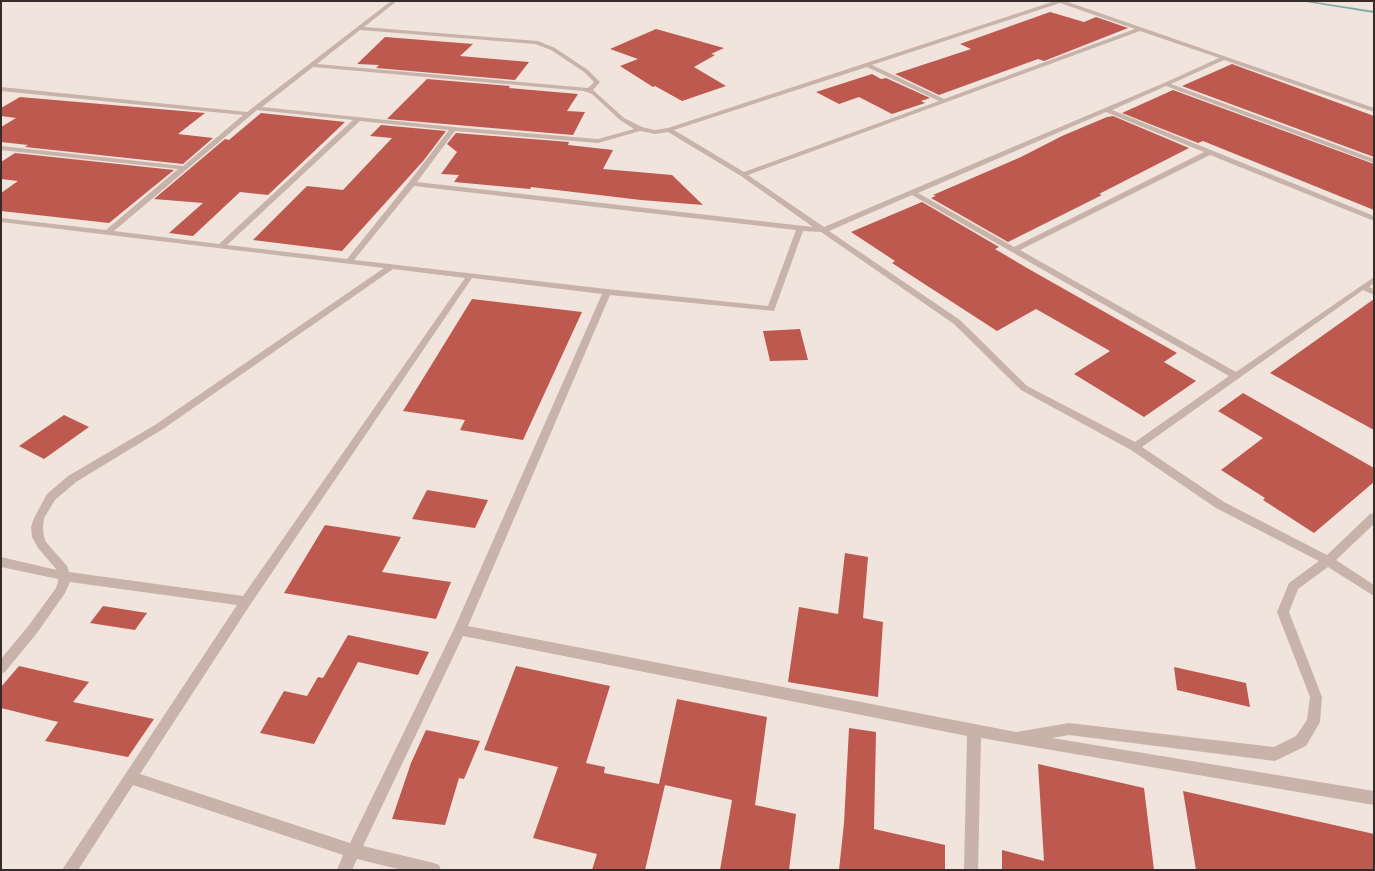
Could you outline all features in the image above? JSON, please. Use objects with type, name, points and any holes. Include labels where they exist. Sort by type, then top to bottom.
[{"type":"street","points":[[107,233],[256,108],[394,1]]},
{"type":"street","points":[[312,65],[579,87],[590,90],[622,119],[640,129],[655,132],[669,130],[1060,1],[1374,110]]},
{"type":"street","points":[[359,28],[536,42],[553,49],[586,71],[597,82],[590,90]]},
{"type":"street","points":[[743,175],[1139,29]]},
{"type":"street","points":[[412,184],[825,230],[1107,110],[1223,58]]},
{"type":"street","points":[[868,65],[944,101]]},
{"type":"street","points":[[1166,84],[1374,161]]},
{"type":"street","points":[[1,89],[249,114]]},
{"type":"street","points":[[256,108],[453,129],[598,141],[640,129]]},
{"type":"street","points":[[1107,110],[1374,219]]},
{"type":"street","points":[[220,246],[358,119]]},
{"type":"street","points":[[348,262],[412,184],[453,129]]},
{"type":"street","points":[[669,130],[743,175],[957,322],[1024,388],[1134,447],[1220,505],[1328,561],[1374,591]]},
{"type":"street","points":[[1,148],[184,168]]},
{"type":"street","points":[[1014,250],[1210,152]]},
{"type":"street","points":[[913,193],[1236,376]]},
{"type":"street","points":[[1,220],[607,292],[771,309],[800,228]]},
{"type":"street","points":[[1,668],[33,629],[58,594],[64,582],[63,569],[42,545],[38,537],[37,527],[44,507],[61,488],[72,479],[165,423],[391,267]]},
{"type":"street","points":[[69,870],[246,601],[470,276]]},
{"type":"street","points":[[1134,447],[1374,279]]},
{"type":"street","points":[[1363,287],[1374,292]]},
{"type":"street","points":[[344,870],[460,630],[607,292]]},
{"type":"street","points":[[1011,738],[1069,729],[1275,754],[1301,740],[1313,722],[1316,697],[1283,612],[1293,586],[1328,561],[1374,517]]},
{"type":"street","points":[[1,562],[64,576],[246,601]]},
{"type":"street","points":[[460,630],[1011,738],[1374,798]]},
{"type":"street","points":[[971,870],[974,731]]},
{"type":"street","points":[[130,777],[353,851],[434,870]]},
{"type":"building","points":[[1050,12],[1084,22],[1096,17],[1128,28],[1044,61],[1038,59],[939,95],[895,74],[971,49],[960,44]]},
{"type":"building","points":[[656,29],[724,48],[711,54],[715,55],[694,67],[726,86],[682,101],[655,86],[653,87],[620,66],[638,59],[610,49]]},
{"type":"building","points":[[385,37],[473,44],[460,56],[529,62],[515,80],[376,68],[379,65],[357,64]]},
{"type":"building","points":[[1232,64],[1374,116],[1374,157],[1182,86]]},
{"type":"building","points":[[872,74],[881,79],[886,78],[930,98],[921,101],[925,103],[892,114],[859,97],[839,104],[816,92]]},
{"type":"building","points":[[427,79],[510,86],[509,88],[578,94],[567,111],[585,112],[573,135],[387,119]]},
{"type":"building","points":[[1173,90],[1374,164],[1374,210],[1203,141],[1198,143],[1122,113]]},
{"type":"building","points":[[20,97],[205,113],[178,134],[213,138],[183,164],[25,147],[28,145],[1,142],[1,127],[16,118],[1,116],[1,108]]},
{"type":"building","points":[[261,113],[345,122],[268,195],[240,192],[193,236],[169,233],[203,203],[154,199],[225,139],[229,140]]},
{"type":"building","points":[[1113,116],[1189,148],[1099,194],[1102,195],[1008,242],[931,198],[936,196],[933,195],[1021,157],[1062,136],[1107,117]]},
{"type":"building","points":[[381,125],[446,131],[424,160],[342,251],[253,240],[307,186],[343,190],[392,138],[370,136]]},
{"type":"building","points":[[456,133],[569,142],[568,145],[613,150],[603,169],[672,175],[703,205],[641,200],[531,187],[530,189],[454,182],[459,175],[441,174],[457,152],[447,144]]},
{"type":"building","points":[[15,153],[174,170],[109,223],[1,211],[1,193],[18,181],[1,179],[1,162]]},
{"type":"building","points":[[922,202],[999,247],[995,249],[1027,268],[1177,353],[1164,362],[1196,381],[1144,417],[1074,374],[1110,351],[1036,309],[997,331],[892,263],[895,261],[851,232]]},
{"type":"building","points":[[472,299],[582,312],[523,440],[460,430],[465,420],[403,411]]},
{"type":"building","points":[[1374,299],[1374,430],[1270,373]]},
{"type":"building","points":[[800,329],[808,360],[770,361],[763,331]]},
{"type":"building","points":[[1243,393],[1374,468],[1374,482],[1314,533],[1263,500],[1265,498],[1221,470],[1263,438],[1218,411]]},
{"type":"building","points":[[64,415],[89,427],[44,459],[19,446]]},
{"type":"building","points":[[427,490],[488,500],[475,528],[412,519]]},
{"type":"building","points":[[325,525],[401,537],[382,572],[451,582],[436,619],[284,593]]},
{"type":"building","points":[[845,553],[868,557],[863,618],[883,622],[878,697],[788,682],[799,607],[838,614]]},
{"type":"building","points":[[103,606],[147,613],[135,630],[90,623]]},
{"type":"building","points":[[348,635],[429,652],[418,675],[358,662],[314,744],[260,733],[284,691],[307,696],[318,677],[323,678]]},
{"type":"building","points":[[19,666],[89,682],[73,702],[154,719],[128,757],[45,741],[58,722],[1,708],[1,687]]},
{"type":"building","points":[[516,666],[610,686],[586,763],[605,767],[604,773],[659,784],[677,699],[767,717],[755,805],[796,814],[789,870],[720,870],[732,800],[665,785],[645,870],[592,870],[597,854],[533,838],[558,767],[484,750]]},
{"type":"building","points":[[1174,667],[1246,683],[1250,707],[1177,690]]},
{"type":"building","points":[[849,728],[876,732],[874,829],[945,845],[945,870],[839,870],[844,823]]},
{"type":"building","points":[[426,730],[480,741],[464,779],[459,778],[445,825],[392,819],[411,763]]},
{"type":"building","points":[[1038,764],[1144,788],[1154,870],[1002,870],[1002,850],[1044,861]]},
{"type":"building","points":[[1183,791],[1374,834],[1374,870],[1196,870]]},
{"type":"waterway","points":[[1302,1],[1374,12]]}]
